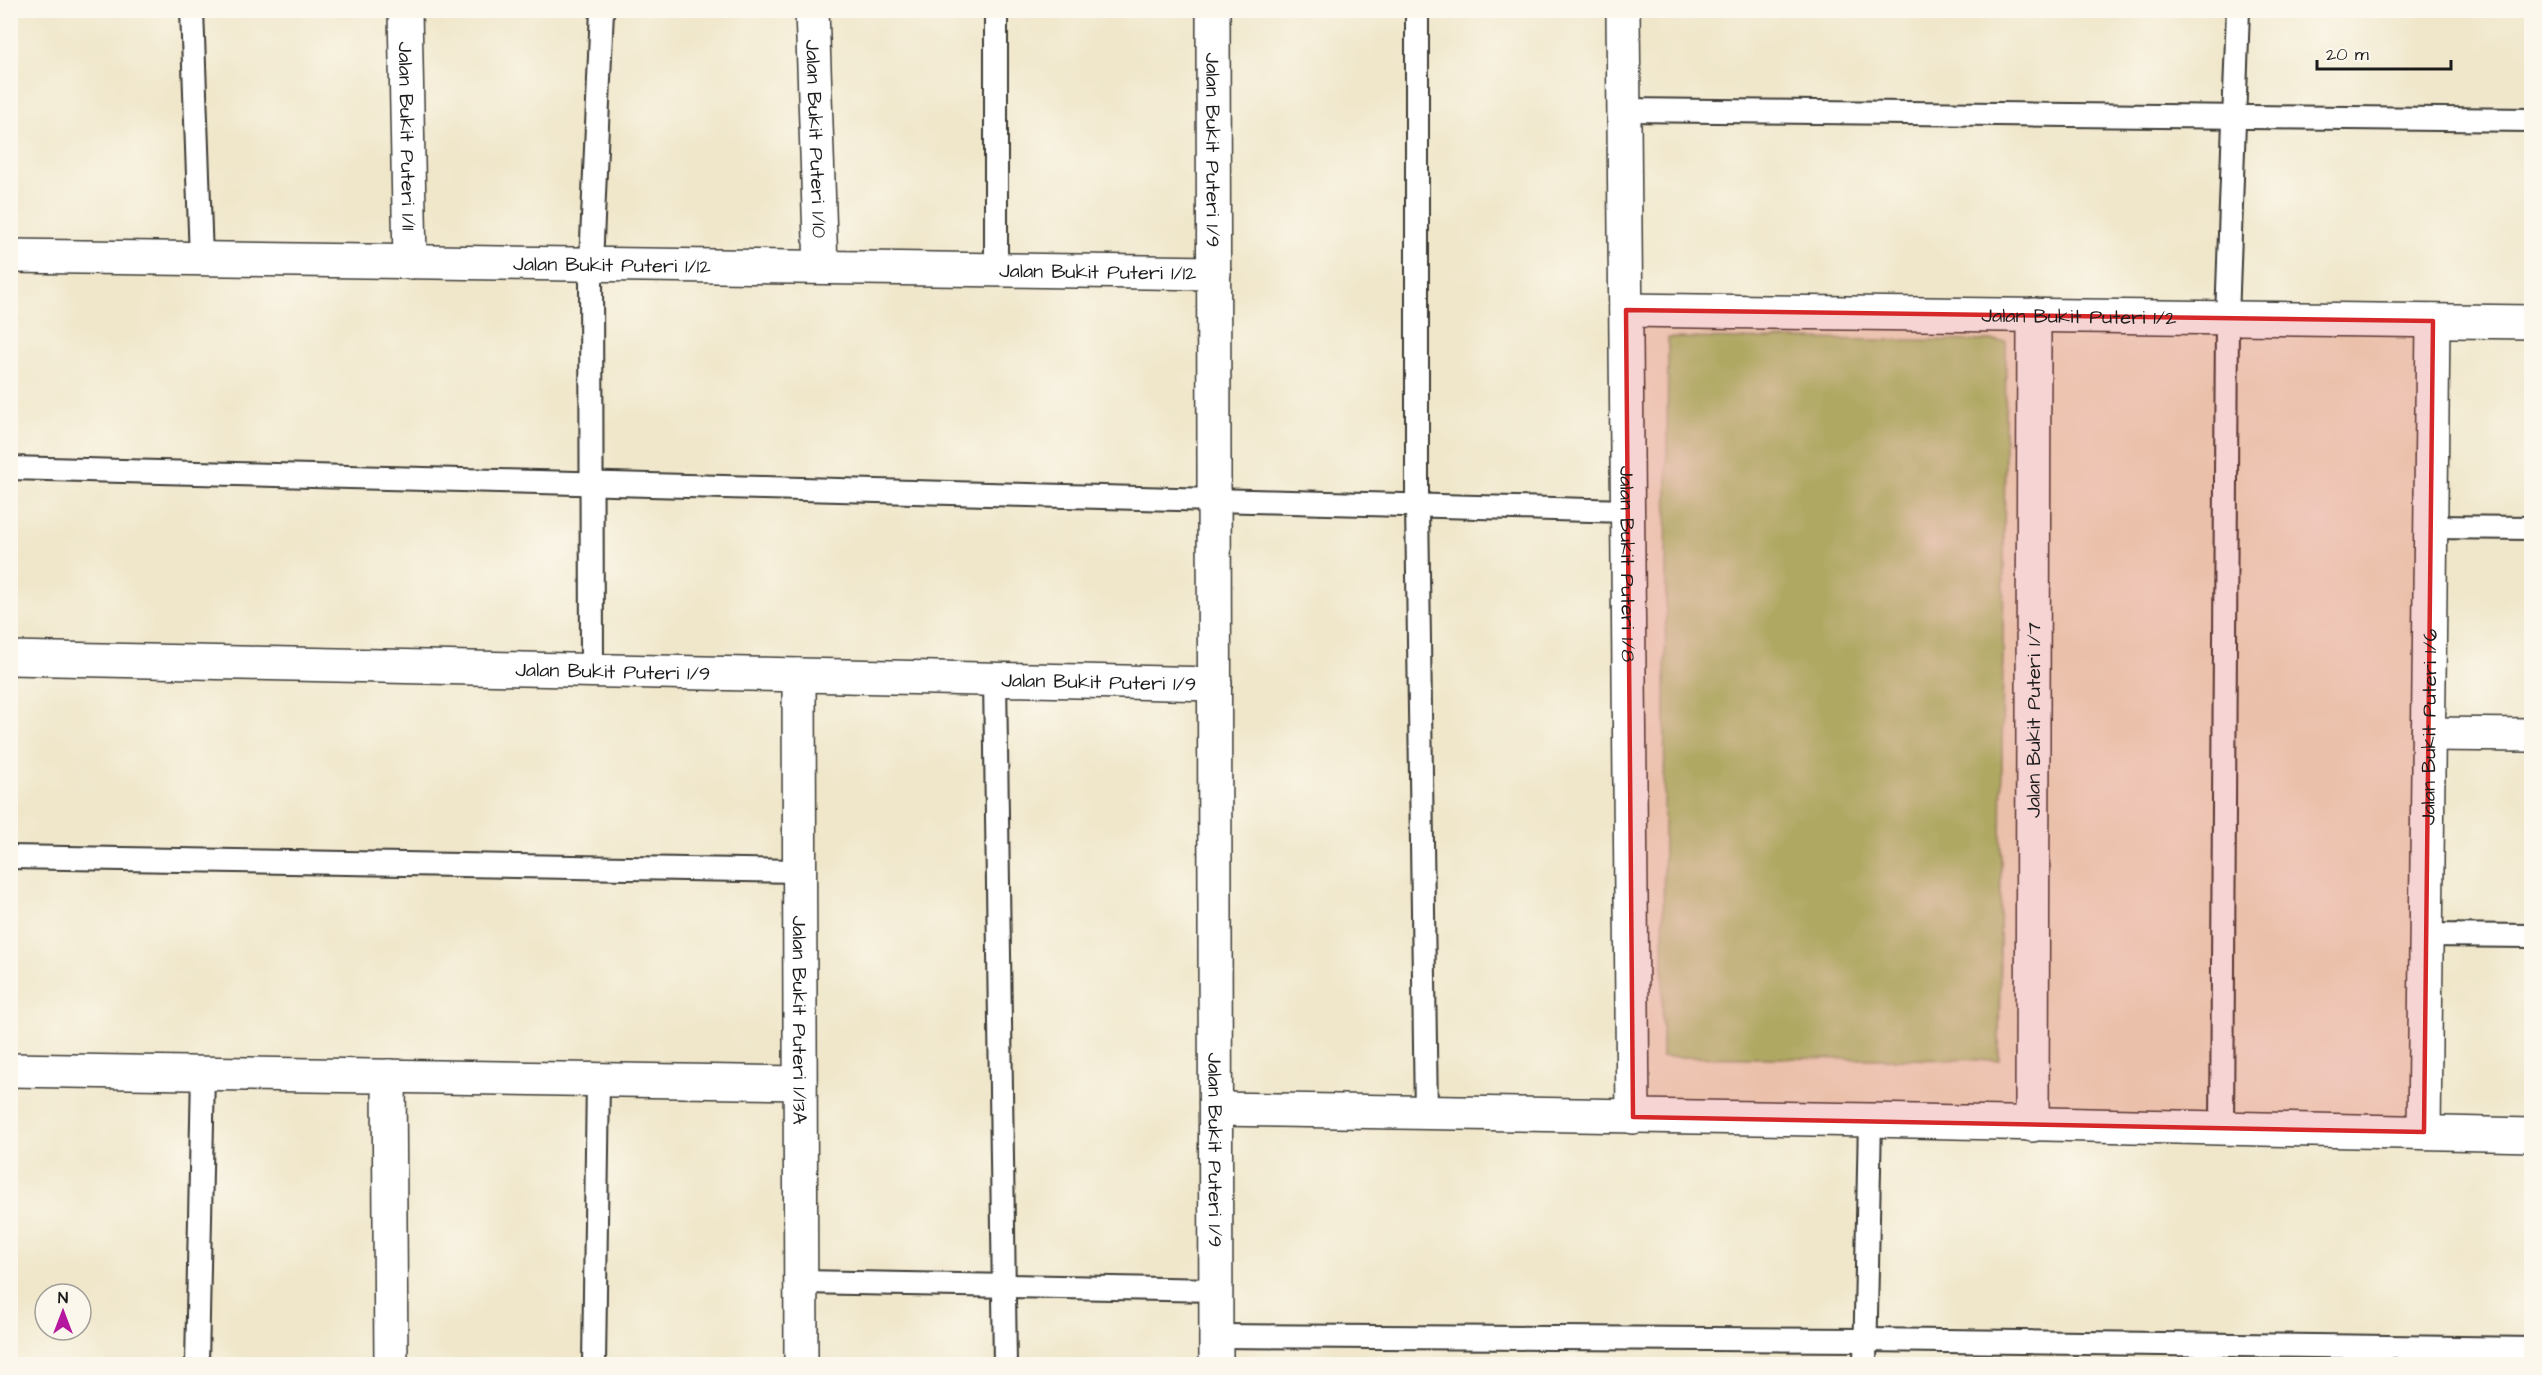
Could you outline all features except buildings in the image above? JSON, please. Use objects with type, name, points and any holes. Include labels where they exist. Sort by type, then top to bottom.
[{"type":"street","name":"Jalan Bukit Puteri 1/11","points":[[405,10],[410,262]]},
{"type":"street","name":"Jalan Bukit Puteri 1/10","points":[[813,10],[821,267]]},
{"type":"street","name":"Jalan Bukit Puteri 1/9","points":[[1213,10],[1216,1350]]},
{"type":"street","name":"Jalan Bukit Puteri 1/8","points":[[1623,10],[1633,1118]]},
{"type":"street","name":"Jalan Bukit Puteri 1/12","points":[[10,256],[1214,273]]},
{"type":"street","name":"Jalan Bukit Puteri 1/2","points":[[1626,310],[2532,322]]},
{"type":"street","name":"Jalan Bukit Puteri 1/7","points":[[2032,1125],[2034,315]]},
{"type":"street","name":"Jalan Bukit Puteri 1/6","points":[[2424,1132],[2433,321]]},
{"type":"street","name":"Jalan Bukit Puteri 1/9","points":[[10,658],[1215,684]]},
{"type":"street","name":"Jalan Bukit Puteri 1/13A","points":[[800,675],[801,1365]]},
{"type":"street","points":[[2428,734],[2532,735]]},
{"type":"street","points":[[10,1070],[800,1083]]},
{"type":"street","points":[[389,1076],[391,1365]]},
{"type":"street","points":[[1216,1109],[1633,1118],[1870,1120],[2532,1135]]},
{"type":"lane","points":[[192,10],[201,258]]},
{"type":"lane","points":[[592,671],[591,264],[602,10]]},
{"type":"lane","points":[[996,10],[996,270]]},
{"type":"lane","points":[[1417,10],[1417,506],[1426,1113]]},
{"type":"lane","points":[[2222,1128],[2227,318],[2238,10]]},
{"type":"lane","points":[[1624,110],[2532,120]]},
{"type":"lane","points":[[10,468],[1628,511]]},
{"type":"lane","points":[[2430,527],[2532,528]]},
{"type":"lane","points":[[995,680],[1005,1365]]},
{"type":"lane","points":[[10,857],[800,872]]},
{"type":"lane","points":[[2426,935],[2532,936]]},
{"type":"lane","points":[[197,1365],[203,1073]]},
{"type":"lane","points":[[594,1365],[598,1080]]},
{"type":"lane","points":[[1865,1365],[1870,1120]]},
{"type":"lane","points":[[801,1282],[1216,1290]]},
{"type":"lane","points":[[1216,1350],[1866,1341],[2532,1349]]},
{"type":"highlighted area","points":[[1626,310],[2433,321],[2424,1132],[1633,1117]]},
{"type":"green space","points":[[1668,338],[2006,341],[1999,1060],[1662,1057]]}]
